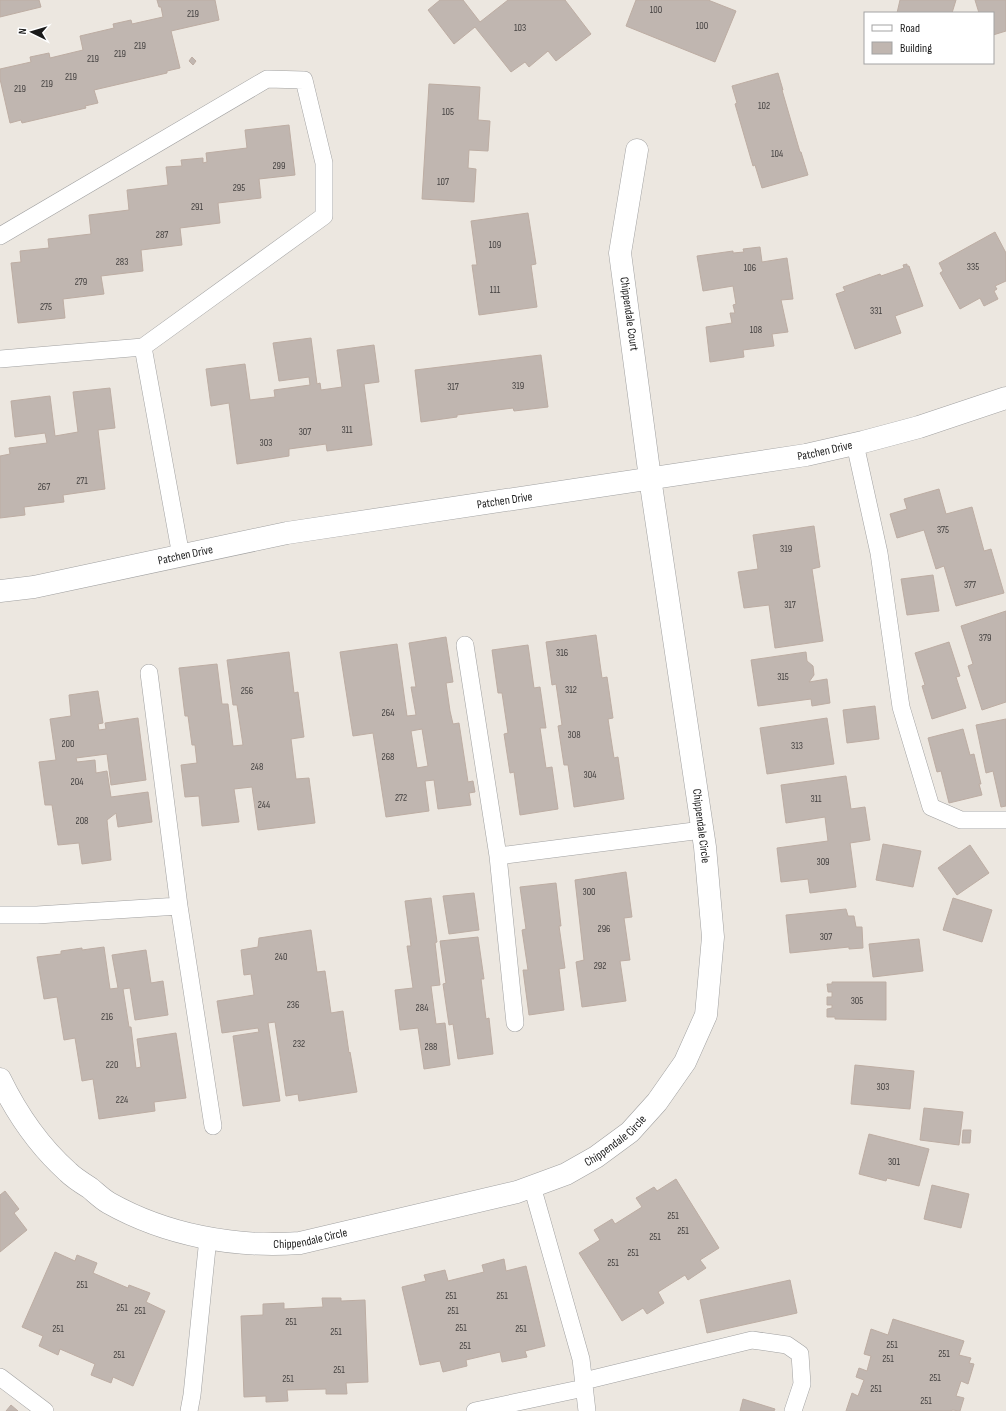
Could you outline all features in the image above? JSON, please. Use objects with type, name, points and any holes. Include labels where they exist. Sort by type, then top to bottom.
[{"type":"street","name":"Chippendale Court","points":[[638,150],[620,253],[650,478]]},
{"type":"street","name":"Patchen Drive","points":[[0,591],[34,587],[286,533],[806,455],[919,427],[1006,398]]},
{"type":"street","name":"Chippendale Circle","points":[[1,1084],[34,1136],[68,1172],[108,1202],[157,1226],[208,1238],[240,1243],[278,1245],[300,1243],[517,1192],[566,1174],[596,1156],[630,1132],[657,1102],[685,1062],[706,1015],[713,936],[702,830],[650,478]]},
{"type":"lane","points":[[0,236],[267,79],[304,80],[324,163],[324,216],[143,348],[0,359]]},
{"type":"lane","points":[[143,348],[181,556]]},
{"type":"lane","points":[[855,444],[879,553],[901,707],[931,807],[961,820],[1006,820]]},
{"type":"lane","points":[[465,645],[498,856],[515,1023]]},
{"type":"lane","points":[[149,673],[179,906],[212,1126]]},
{"type":"lane","points":[[498,856],[702,830]]},
{"type":"lane","points":[[0,915],[37,915],[179,906]]},
{"type":"lane","points":[[532,1186],[581,1359],[587,1411]]},
{"type":"lane","points":[[189,1411],[192,1395],[208,1238]]},
{"type":"lane","points":[[475,1411],[584,1385],[752,1340],[787,1345],[800,1354],[802,1384],[793,1411]]},
{"type":"lane","points":[[0,1376],[45,1411]]},
{"type":"building","points":[[0,0],[39,0],[41,7],[0,17]]},
{"type":"building","points":[[157,0],[215,0],[219,20],[171,31],[180,68],[167,71],[167,73],[94,90],[98,103],[85,106],[86,108],[22,123],[21,120],[10,123],[0,79],[0,69],[31,62],[30,57],[49,53],[50,58],[83,50],[80,36],[114,28],[113,24],[131,20],[132,24],[163,17],[161,7],[159,7]]},
{"type":"building","points":[[440,0],[463,0],[480,22],[508,0],[565,0],[591,34],[556,61],[548,51],[529,67],[525,62],[511,72],[475,27],[454,44],[428,10]]},
{"type":"building","points":[[636,0],[708,0],[736,11],[715,62],[626,26]]},
{"type":"building","points":[[900,0],[956,0],[952,12],[897,12]]},
{"type":"building","points":[[975,0],[1006,0],[1006,31],[994,35],[994,12],[979,12]]},
{"type":"building","points":[[192,57],[196,61],[193,65],[189,61]]},
{"type":"building","points":[[778,73],[808,175],[762,188],[755,165],[753,166],[735,104],[737,103],[732,86]]},
{"type":"building","points":[[429,84],[480,87],[478,120],[490,121],[488,151],[469,150],[468,168],[476,169],[474,202],[422,199]]},
{"type":"building","points":[[289,125],[295,175],[259,179],[261,198],[218,203],[220,223],[180,228],[182,245],[141,250],[143,271],[101,276],[104,294],[63,299],[65,318],[18,323],[11,263],[21,262],[20,251],[49,248],[48,239],[91,234],[89,215],[129,210],[127,190],[168,185],[166,167],[182,166],[181,160],[203,158],[203,163],[207,162],[206,153],[247,148],[245,130]]},
{"type":"building","points":[[528,213],[536,264],[531,265],[537,307],[479,315],[472,265],[477,265],[471,221]]},
{"type":"building","points":[[995,232],[1006,253],[1006,281],[995,286],[997,289],[994,291],[998,299],[984,306],[980,298],[960,309],[940,273],[943,271],[939,263]]},
{"type":"building","points":[[760,247],[762,262],[787,258],[793,299],[781,300],[788,332],[772,334],[774,346],[743,350],[744,357],[710,362],[706,327],[732,323],[730,313],[735,313],[733,305],[736,304],[733,286],[703,291],[697,256],[733,251],[733,253],[744,252],[743,249]]},
{"type":"building","points":[[907,264],[923,306],[895,316],[901,333],[855,349],[836,294],[845,291],[843,287],[880,274],[881,276],[904,268],[903,265]]},
{"type":"building","points":[[311,338],[317,384],[320,383],[321,390],[342,387],[337,350],[374,345],[379,382],[364,384],[372,445],[327,451],[326,444],[289,449],[289,456],[237,464],[229,403],[211,406],[206,369],[245,364],[250,400],[275,397],[274,390],[310,385],[309,377],[279,381],[273,343]]},
{"type":"building","points":[[541,355],[548,407],[514,411],[513,408],[457,415],[457,417],[421,422],[415,370]]},
{"type":"building","points":[[110,388],[115,428],[98,430],[105,489],[63,495],[64,502],[24,507],[25,515],[0,518],[0,456],[10,454],[9,448],[47,443],[45,433],[15,437],[11,401],[50,396],[55,436],[78,432],[73,392]]},
{"type":"building","points":[[939,489],[946,514],[972,507],[984,551],[991,549],[1004,593],[956,606],[944,566],[936,569],[924,530],[897,538],[890,514],[907,509],[904,499]]},
{"type":"building","points":[[814,526],[820,567],[812,569],[823,641],[775,648],[769,605],[744,608],[738,572],[758,569],[753,535]]},
{"type":"building","points":[[933,575],[939,611],[907,615],[901,579]]},
{"type":"building","points":[[1006,611],[1006,702],[982,710],[968,666],[973,664],[961,626]]},
{"type":"building","points":[[596,635],[602,678],[607,677],[613,718],[608,719],[614,758],[618,757],[624,799],[574,807],[568,765],[564,765],[558,726],[562,725],[556,684],[552,685],[546,642]]},
{"type":"building","points":[[446,637],[453,682],[446,683],[450,711],[453,724],[459,723],[468,782],[473,781],[475,792],[469,793],[471,805],[438,809],[434,780],[425,781],[429,811],[386,817],[373,733],[353,736],[340,652],[397,644],[407,716],[416,715],[411,687],[416,687],[409,643]],"holes":[[[422,729],[428,766],[417,768],[411,731]]]},
{"type":"building","points":[[949,642],[960,676],[956,677],[966,708],[932,719],[922,686],[925,685],[915,653]]},
{"type":"building","points":[[528,645],[534,688],[540,687],[546,728],[540,728],[546,768],[552,767],[558,809],[520,815],[514,772],[510,773],[504,734],[508,733],[502,693],[498,693],[492,650]]},
{"type":"building","points":[[289,652],[294,693],[298,692],[304,737],[291,739],[296,779],[309,778],[315,823],[258,830],[252,787],[234,789],[239,822],[202,826],[199,796],[185,797],[181,765],[197,763],[195,745],[192,745],[188,716],[185,716],[179,668],[217,664],[222,704],[228,704],[233,746],[243,745],[237,705],[233,705],[227,660]]},
{"type":"building","points":[[806,652],[807,661],[813,666],[814,675],[809,682],[827,679],[830,703],[812,706],[811,699],[758,706],[751,660]]},
{"type":"building","points":[[98,691],[103,723],[98,724],[99,730],[106,729],[105,723],[138,718],[146,780],[111,785],[107,754],[76,758],[77,762],[95,760],[96,773],[107,771],[111,797],[148,792],[152,822],[118,827],[116,813],[107,820],[111,860],[82,864],[79,843],[58,845],[52,805],[45,805],[39,762],[56,760],[50,719],[71,716],[69,695]]},
{"type":"building","points":[[875,706],[879,739],[847,743],[843,710]]},
{"type":"building","points":[[827,718],[834,764],[767,774],[760,728]]},
{"type":"building","points":[[1006,719],[1006,806],[1001,807],[993,771],[986,773],[976,725]]},
{"type":"building","points":[[963,729],[970,755],[974,754],[982,795],[949,803],[941,771],[937,772],[928,738]]},
{"type":"building","points":[[846,776],[851,809],[865,807],[870,840],[850,843],[856,887],[810,893],[808,879],[781,882],[777,848],[828,841],[825,817],[786,823],[781,785]]},
{"type":"building","points":[[883,844],[921,851],[913,887],[876,880]]},
{"type":"building","points":[[970,845],[989,873],[957,895],[938,868]]},
{"type":"building","points":[[626,872],[632,917],[624,918],[630,960],[620,961],[626,1001],[582,1007],[576,962],[584,960],[575,880]]},
{"type":"building","points":[[556,883],[561,926],[559,926],[565,968],[559,969],[564,1010],[529,1015],[523,970],[528,970],[522,930],[526,929],[520,887]]},
{"type":"building","points":[[474,893],[479,930],[449,934],[443,896]]},
{"type":"building","points":[[431,898],[437,942],[435,943],[440,985],[431,986],[436,1024],[445,1023],[450,1065],[424,1069],[418,1028],[400,1030],[395,990],[413,988],[407,946],[411,946],[405,901]]},
{"type":"building","points":[[953,898],[992,910],[982,942],[943,930]]},
{"type":"building","points":[[846,909],[848,916],[854,916],[856,927],[862,927],[863,948],[849,949],[849,947],[790,953],[786,915]]},
{"type":"building","points":[[311,930],[317,972],[325,971],[331,1013],[343,1011],[349,1053],[350,1052],[357,1092],[299,1101],[298,1094],[286,1096],[275,1022],[268,1023],[280,1101],[243,1106],[233,1036],[259,1032],[258,1028],[222,1033],[217,1001],[254,995],[251,974],[244,975],[241,950],[258,947],[259,938]]},
{"type":"building","points":[[478,937],[484,979],[481,979],[486,1019],[489,1018],[493,1054],[458,1059],[453,1024],[449,1025],[443,984],[446,983],[440,941]]},
{"type":"building","points":[[919,939],[923,971],[873,977],[869,944]]},
{"type":"building","points":[[104,947],[110,989],[118,988],[112,955],[146,950],[151,983],[163,981],[168,1015],[135,1020],[130,988],[123,989],[129,1027],[131,1027],[136,1068],[141,1067],[137,1039],[176,1033],[186,1098],[154,1102],[155,1111],[99,1119],[93,1079],[82,1081],[75,1038],[64,1040],[57,997],[44,999],[37,957],[61,954],[61,951]]},
{"type":"building","points":[[832,982],[886,982],[886,1020],[835,1019],[835,1017],[827,1017],[827,1009],[832,1008],[832,1005],[827,1005],[827,997],[832,997],[832,992],[828,992],[827,984],[832,984]]},
{"type":"building","points":[[855,1065],[914,1071],[910,1109],[851,1104]]},
{"type":"building","points":[[924,1108],[963,1112],[959,1145],[920,1140]]},
{"type":"building","points":[[963,1130],[971,1130],[970,1143],[962,1143]]},
{"type":"building","points":[[869,1134],[929,1149],[919,1186],[887,1178],[886,1181],[859,1174]]},
{"type":"building","points":[[676,1179],[719,1248],[700,1260],[706,1268],[688,1280],[685,1275],[658,1292],[664,1303],[647,1314],[643,1308],[622,1321],[579,1253],[600,1240],[594,1230],[612,1219],[615,1224],[642,1207],[636,1198],[654,1187],[657,1191]]},
{"type":"building","points":[[932,1185],[969,1194],[961,1228],[924,1219]]},
{"type":"building","points":[[5,1191],[19,1209],[14,1213],[27,1230],[0,1252],[0,1195]]},
{"type":"building","points":[[55,1252],[75,1261],[77,1255],[97,1263],[93,1273],[128,1288],[129,1285],[150,1293],[146,1302],[165,1311],[133,1386],[113,1377],[111,1383],[91,1375],[95,1364],[60,1349],[58,1355],[39,1346],[43,1336],[22,1327]]},
{"type":"building","points":[[504,1259],[506,1271],[526,1266],[545,1346],[525,1351],[527,1357],[502,1362],[500,1352],[466,1360],[467,1366],[443,1372],[440,1361],[420,1365],[402,1287],[426,1281],[424,1275],[445,1270],[448,1281],[484,1272],[482,1265]]},
{"type":"building","points":[[790,1280],[797,1313],[707,1333],[700,1300]]},
{"type":"building","points":[[322,1298],[341,1298],[341,1301],[365,1300],[368,1382],[346,1383],[347,1394],[326,1394],[326,1389],[287,1390],[288,1401],[266,1402],[266,1396],[244,1397],[241,1316],[263,1315],[263,1304],[284,1303],[284,1309],[323,1307]]},
{"type":"building","points":[[893,1319],[964,1341],[959,1355],[971,1358],[969,1363],[974,1364],[968,1384],[961,1381],[956,1396],[964,1398],[960,1411],[846,1411],[852,1393],[858,1396],[864,1380],[856,1377],[859,1368],[867,1371],[871,1356],[864,1354],[871,1329],[888,1335]]},
{"type":"building","points":[[743,1399],[775,1409],[774,1411],[740,1411]]},
{"type":"building","points":[[11,1405],[18,1411],[6,1411]]}]
